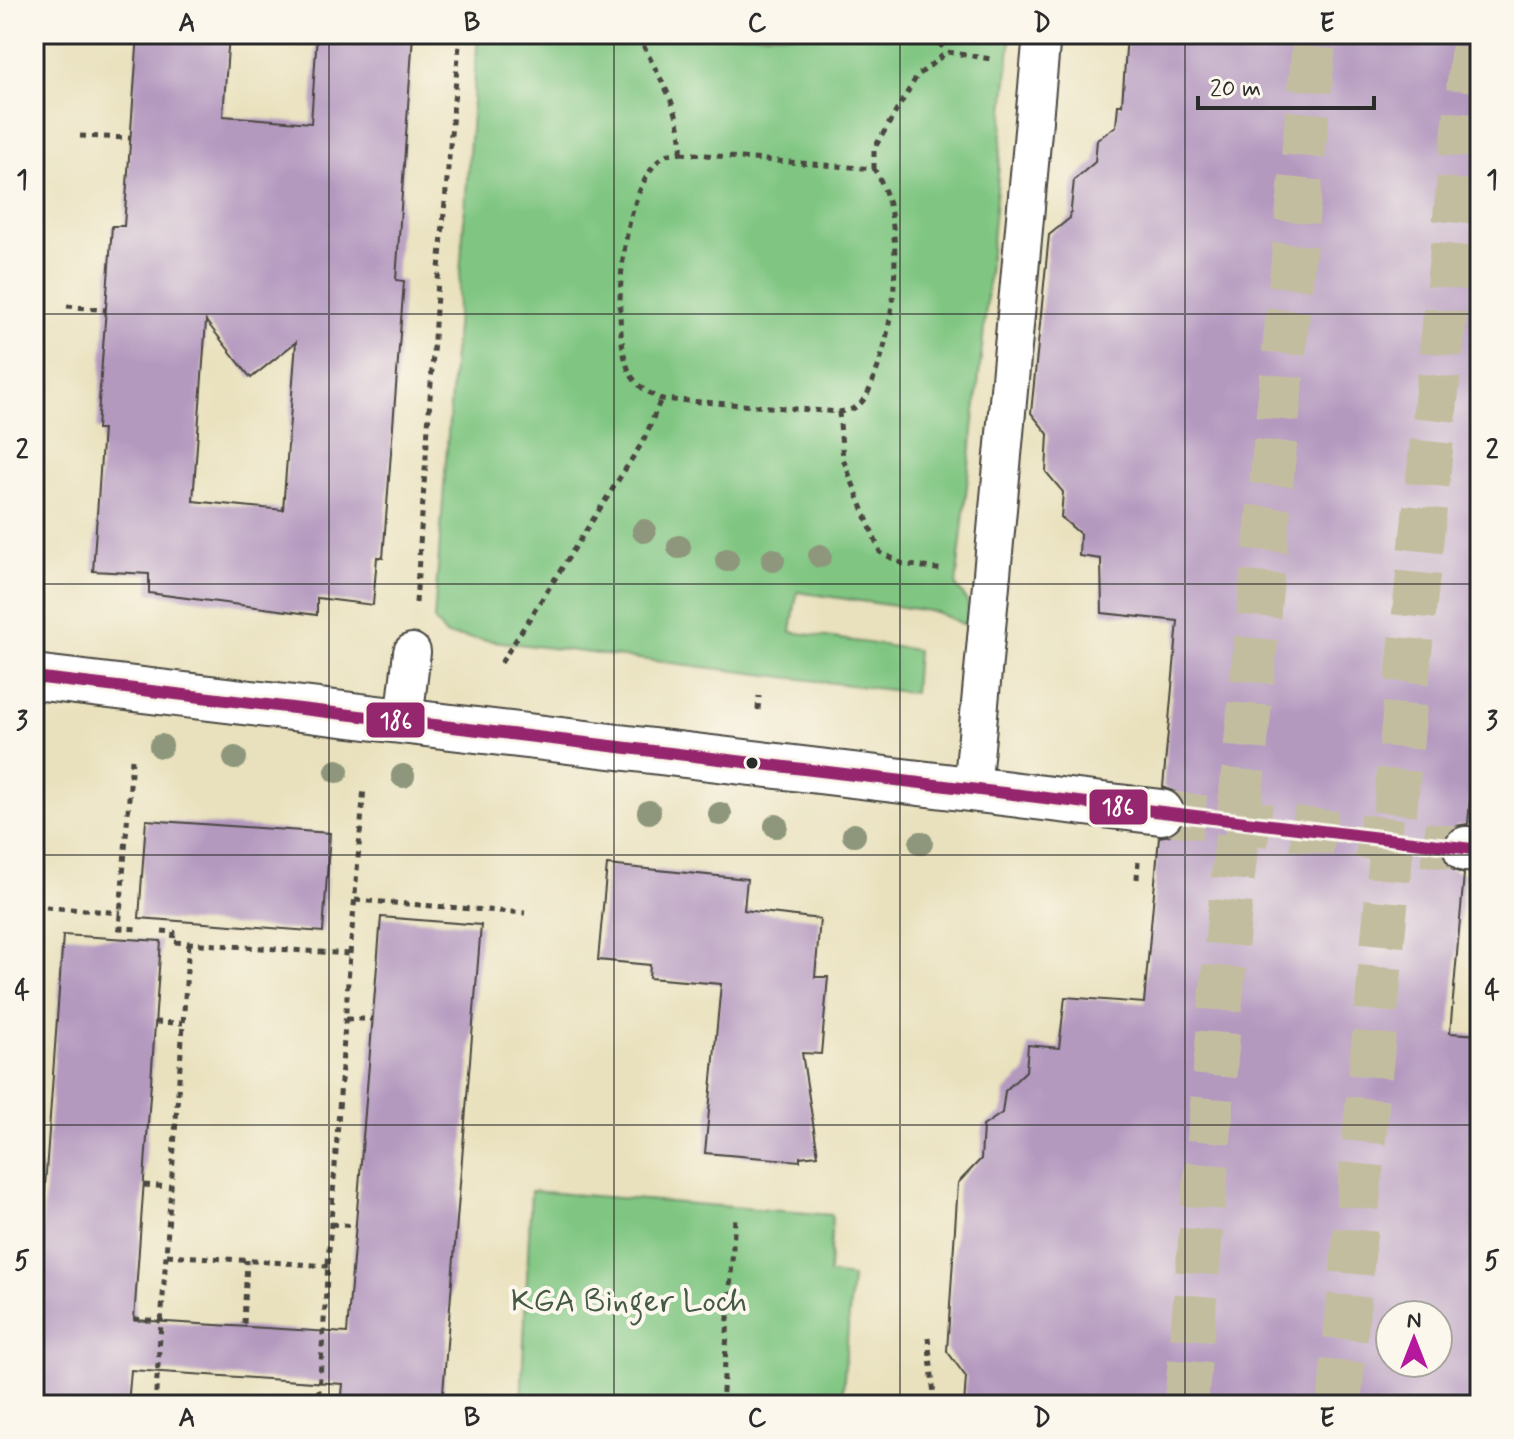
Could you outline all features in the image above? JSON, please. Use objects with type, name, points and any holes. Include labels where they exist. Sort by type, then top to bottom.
[{"type":"street","points":[[34,677],[1161,812]]},
{"type":"lane","points":[[972,790],[1041,50]]},
{"type":"lane","points":[[404,721],[412,652]]},
{"type":"path","points":[[412,652],[438,280],[460,34]]},
{"type":"path","points":[[645,34],[643,45],[679,120],[681,153]]},
{"type":"path","points":[[931,34],[947,52]]},
{"type":"path","points":[[874,169],[681,153],[666,154],[653,166],[630,218],[620,276],[622,332],[629,371],[645,392],[661,399],[839,412],[856,407],[868,393],[880,362],[895,291],[891,213],[883,182],[874,169],[874,149],[917,76],[947,52],[1041,50]]},
{"type":"path","points":[[80,136],[130,138]]},
{"type":"path","points":[[67,306],[106,310]]},
{"type":"path","points":[[501,663],[644,440],[661,399]]},
{"type":"path","points":[[839,412],[843,459],[880,552],[903,564],[993,577]]},
{"type":"path","points":[[132,759],[119,928],[138,929]]},
{"type":"path","points":[[318,1405],[364,787]]},
{"type":"path","points":[[355,900],[525,913]]},
{"type":"path","points":[[34,906],[121,913]]},
{"type":"path","points":[[162,931],[174,932],[173,942],[350,954]]},
{"type":"path","points":[[155,1405],[189,943]]},
{"type":"path","points":[[345,1019],[373,1019]]},
{"type":"path","points":[[155,1022],[183,1023]]},
{"type":"path","points":[[144,1185],[171,1187]]},
{"type":"path","points":[[722,1405],[735,1218]]},
{"type":"path","points":[[331,1224],[356,1226]]},
{"type":"path","points":[[167,1255],[328,1266]]},
{"type":"path","points":[[244,1324],[247,1260]]},
{"type":"path","points":[[134,1319],[161,1321]]},
{"type":"path","points":[[928,1337],[935,1405]]},
{"type":"green space","points":[[478,34],[1011,34],[956,586],[968,604],[965,625],[936,612],[797,592],[791,632],[917,650],[914,693],[446,635],[434,620]]},
{"type":"green space","name":"KGA Binger Loch","points":[[531,1191],[832,1215],[829,1274],[852,1277],[842,1405],[521,1405]]},
{"type":"building","points":[[138,34],[229,34],[223,116],[311,123],[317,34],[413,34],[396,280],[404,281],[383,558],[377,557],[373,605],[317,598],[317,615],[149,593],[149,574],[93,571],[103,429],[97,429],[112,226],[124,226]],"holes":[[[206,321],[251,378],[296,342],[283,510],[193,501]]]},
{"type":"building","points":[[1127,34],[1480,34],[1480,683],[1468,824],[1456,826],[1446,834],[1441,848],[1443,859],[1451,869],[1464,874],[1450,1033],[1480,1035],[1480,1405],[964,1405],[966,1377],[947,1351],[958,1183],[981,1159],[983,1126],[1002,1113],[1005,1091],[1026,1071],[1028,1045],[1059,1048],[1065,997],[1144,1003],[1159,837],[1170,835],[1180,828],[1186,816],[1184,802],[1175,792],[1163,787],[1178,621],[1102,613],[1101,559],[1079,556],[1080,534],[1061,517],[1063,492],[1046,472],[1048,434],[1031,413],[1049,235],[1070,218],[1074,180],[1095,162],[1097,140],[1116,126],[1118,105],[1122,105]]},
{"type":"building","points":[[146,820],[330,833],[323,932],[139,918]]},
{"type":"building","points":[[607,865],[747,879],[744,910],[820,919],[815,977],[828,977],[821,1054],[802,1053],[818,1155],[800,1157],[800,1161],[705,1153],[721,984],[649,978],[650,965],[598,960]]},
{"type":"building","points":[[381,917],[481,925],[442,1405],[341,1405],[343,1384],[131,1370],[128,1405],[34,1405],[34,1340],[63,935],[161,941],[134,1320],[347,1333]]},
{"type":"tunnel","points":[[1186,1405],[1221,1000],[1315,34]]},
{"type":"tunnel","points":[[1339,1405],[1410,652],[1474,34]]},
{"type":"tunnel","points":[[1161,812],[1466,849]]},
{"type":"transit line","name":"186","points":[[34,677],[1480,850]]}]
